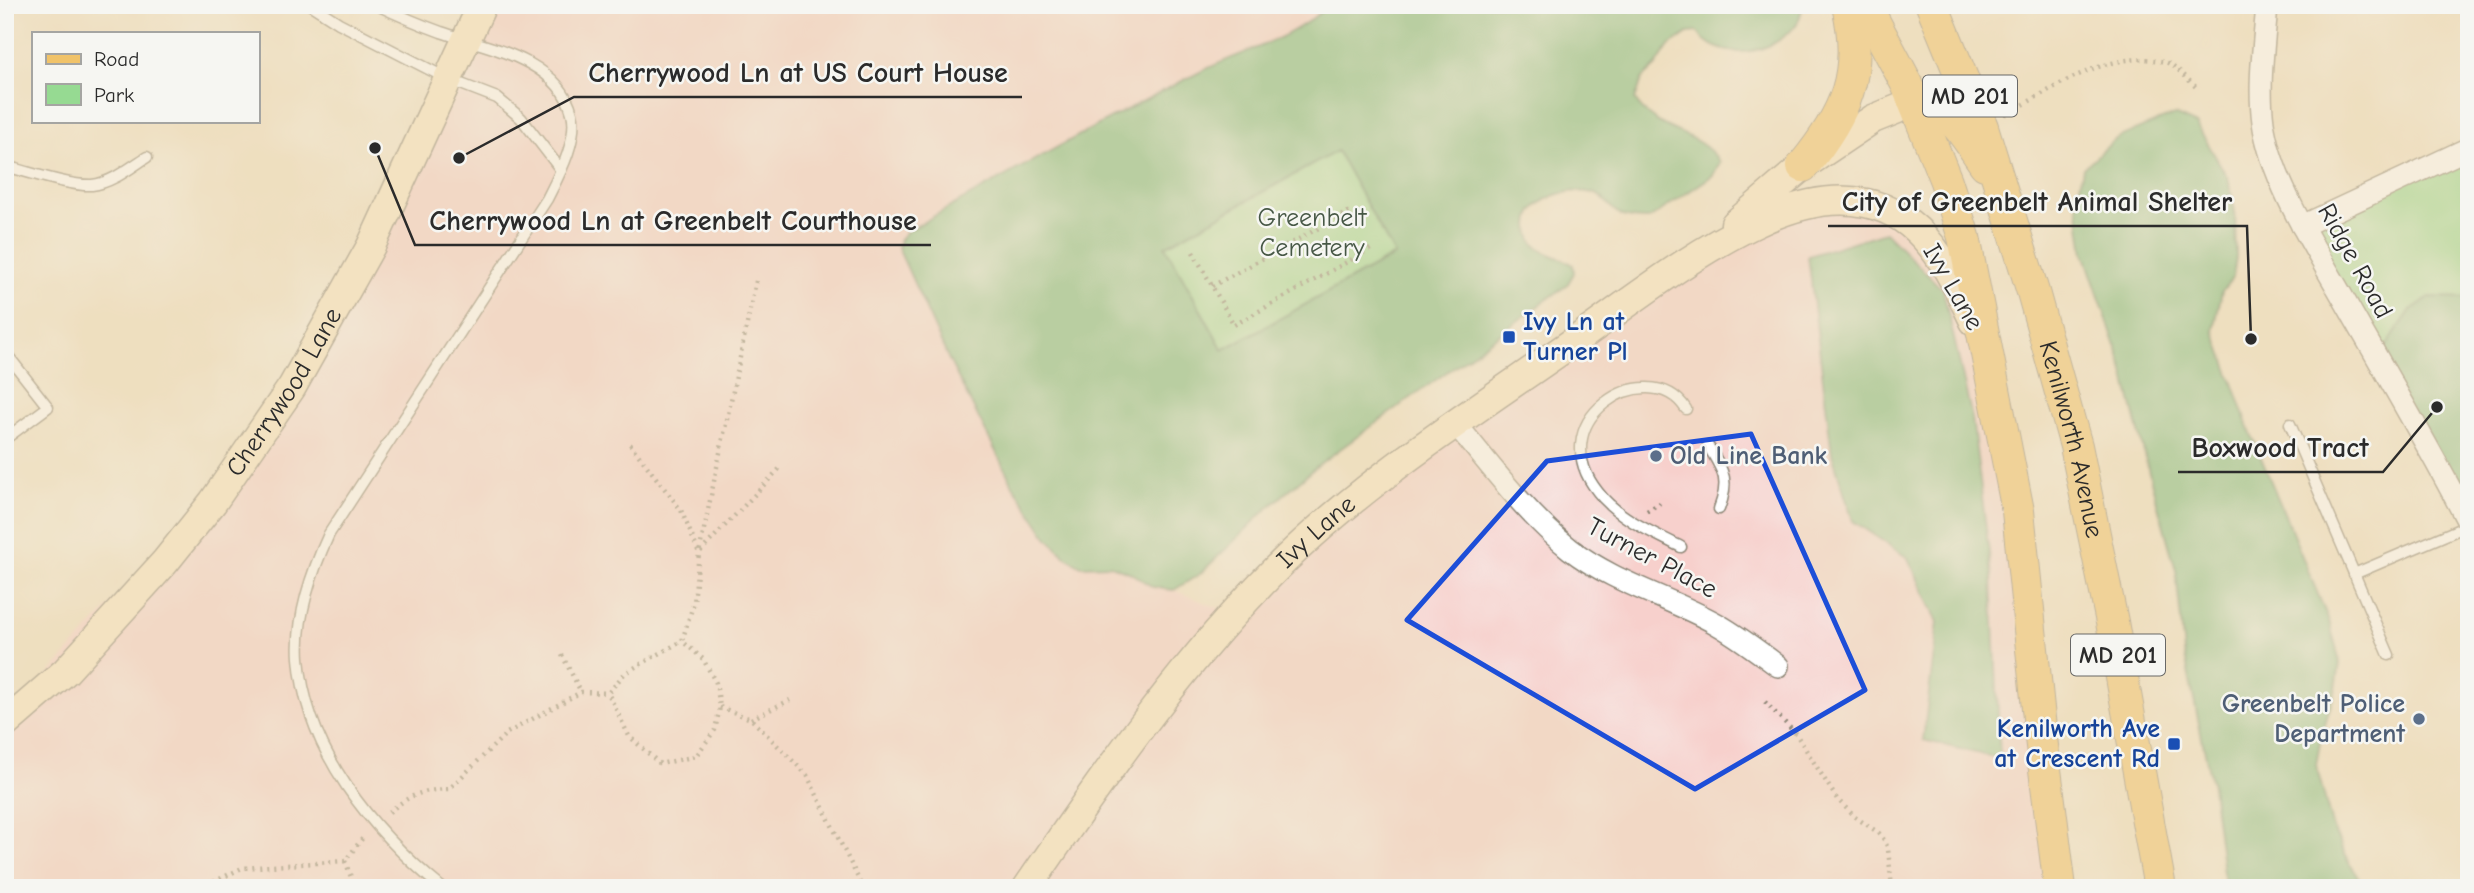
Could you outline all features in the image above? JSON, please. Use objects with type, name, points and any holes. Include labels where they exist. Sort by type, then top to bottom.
[{"type":"main road","points":[[1804,166],[1825,140],[1844,107],[1851,86],[1855,44],[1849,5]]},
{"type":"main road","name":"MD 201","points":[[1865,5],[1914,102],[1947,181],[1965,237],[2018,510],[2041,738],[2060,888]]},
{"type":"main road","name":"Kenilworth Avenue","points":[[1932,5],[1982,127],[2034,292],[2076,446],[2112,622],[2160,888]]},
{"type":"main road","points":[[1914,102],[1926,102],[1938,108],[1953,122],[2001,189]]},
{"type":"street","name":"Cherrywood Lane","points":[[5,724],[66,671],[197,522],[292,387],[371,246],[482,5]]},
{"type":"street","name":"Ridge Road","points":[[2267,5],[2262,73],[2263,122],[2273,160],[2302,226],[2433,454],[2469,524]]},
{"type":"street","name":"Ivy Lane","points":[[1027,888],[1098,785],[1173,684],[1263,582],[1295,550],[1398,464],[1689,261],[1804,166],[1873,119],[1914,102]]},
{"type":"street","points":[[2302,226],[2469,148]]},
{"type":"street","name":"Ivy Lane","points":[[1689,261],[1753,225],[1791,209],[1835,201],[1867,203],[1898,216],[1928,240],[1954,278],[1984,343]]},
{"type":"street","name":"Turner Place","points":[[1455,424],[1516,496],[1542,524],[1572,550],[1634,586],[1716,623],[1778,666]]},
{"type":"lane","points":[[311,5],[348,29],[448,79],[497,98],[522,118],[561,170]]},
{"type":"lane","points":[[377,5],[413,22],[503,52],[534,66],[551,78],[564,95],[573,114],[571,141],[547,199],[328,534],[314,567],[301,625],[299,657],[306,701],[333,762],[375,823],[411,863],[442,888]]},
{"type":"lane","points":[[5,166],[92,185],[111,179],[147,157]]},
{"type":"lane","points":[[5,352],[48,407],[5,439]]},
{"type":"lane","points":[[1681,547],[1618,512],[1602,497],[1583,466],[1580,451],[1583,434],[1590,419],[1601,406],[1618,394],[1634,388],[1653,388],[1673,396],[1686,409]]},
{"type":"lane","points":[[2290,424],[2389,655]]},
{"type":"lane","points":[[1708,446],[1726,483],[1719,509]]},
{"type":"lane","points":[[2354,574],[2469,524]]},
{"type":"path","points":[[1982,127],[2083,71],[2127,60],[2167,62],[2198,89]]},
{"type":"path","points":[[1212,285],[1350,211]]},
{"type":"path","points":[[1193,252],[1234,325],[1374,247]]},
{"type":"path","points":[[608,693],[625,673],[682,641],[694,602],[699,553],[756,281]]},
{"type":"path","points":[[630,444],[681,510],[699,553]]},
{"type":"path","points":[[699,553],[782,466]]},
{"type":"path","points":[[608,693],[629,736],[660,764],[696,756],[715,730],[720,707],[716,683],[703,659],[682,641]]},
{"type":"path","points":[[562,655],[581,692]]},
{"type":"path","points":[[201,888],[242,867],[345,861],[375,823],[409,796],[429,790],[449,789],[507,733],[581,692],[608,693]]},
{"type":"path","points":[[751,719],[790,700]]},
{"type":"path","points":[[1765,702],[1796,734],[1837,799],[1885,841],[1892,888]]},
{"type":"path","points":[[720,707],[751,719],[807,775],[860,882]]},
{"type":"path","points":[[345,861],[355,888]]},
{"type":"highlighted area","points":[[1751,434],[1865,690],[1695,789],[1407,620],[1547,461]]},
{"type":"shaded area","points":[[482,5],[1329,5],[1314,19],[1278,40],[1204,70],[968,197],[906,232],[900,239],[898,248],[949,360],[1013,485],[1081,566],[1110,565],[1129,572],[1139,580],[1174,590],[1233,614],[1371,485],[1791,209],[1898,216],[1984,343],[2051,888],[5,888],[5,724],[252,446]]},
{"type":"green space","points":[[1329,5],[1803,5],[1795,26],[1785,36],[1761,49],[1733,52],[1707,42],[1697,32],[1688,33],[1669,46],[1656,66],[1642,79],[1635,100],[1656,120],[1710,151],[1720,162],[1713,175],[1649,219],[1621,215],[1601,197],[1584,192],[1553,196],[1536,207],[1531,215],[1530,235],[1538,248],[1573,265],[1574,273],[1567,285],[1318,465],[1266,510],[1200,574],[1174,590],[1153,587],[1129,572],[1110,565],[1081,566],[1065,556],[1047,537],[1013,485],[949,360],[898,248],[900,239],[906,232],[1090,129],[1202,71],[1283,36],[1314,18]],"holes":[[[1337,151],[1395,255],[1223,350],[1165,246]]]},
{"type":"green space","points":[[2174,115],[2197,125],[2228,178],[2235,212],[2236,257],[2233,277],[2222,291],[2214,330],[2252,436],[2329,621],[2340,663],[2316,765],[2333,829],[2349,863],[2367,888],[2225,888],[2212,786],[2184,652],[2176,570],[2122,364],[2084,253],[2077,203],[2083,168],[2117,138]]},
{"type":"green space","points":[[2469,148],[2469,298],[2431,297],[2411,310],[2378,359],[2302,226]]},
{"type":"green space","name":"Greenbelt Cemetery","points":[[1337,150],[1395,255],[1223,350],[1165,246]]},
{"type":"green space","points":[[1885,232],[1943,290],[1972,418],[1992,576],[2000,759],[1923,740],[1938,622],[1908,558],[1853,521],[1832,454],[1808,256]]},
{"type":"green space","points":[[2430,297],[2469,298],[2469,524],[2378,359],[2411,310]]},
{"type":"place","name":"Cherrywood Ln at Greenbelt Courthouse","points":[[375,148]]},
{"type":"place","name":"Cherrywood Ln at US Court House","points":[[459,158]]},
{"type":"place","name":"Ivy Ln at Turner Pl","points":[[1509,337]]},
{"type":"place","name":"City of Greenbelt Animal Shelter","points":[[2251,339]]},
{"type":"place","name":"Boxwood Tract","points":[[2437,407]]},
{"type":"place","name":"Old Line Bank","points":[[1656,456]]},
{"type":"place","name":"Greenbelt Police Department","points":[[2419,719]]},
{"type":"place","name":"Kenilworth Ave at Crescent Rd","points":[[2174,744]]}]
